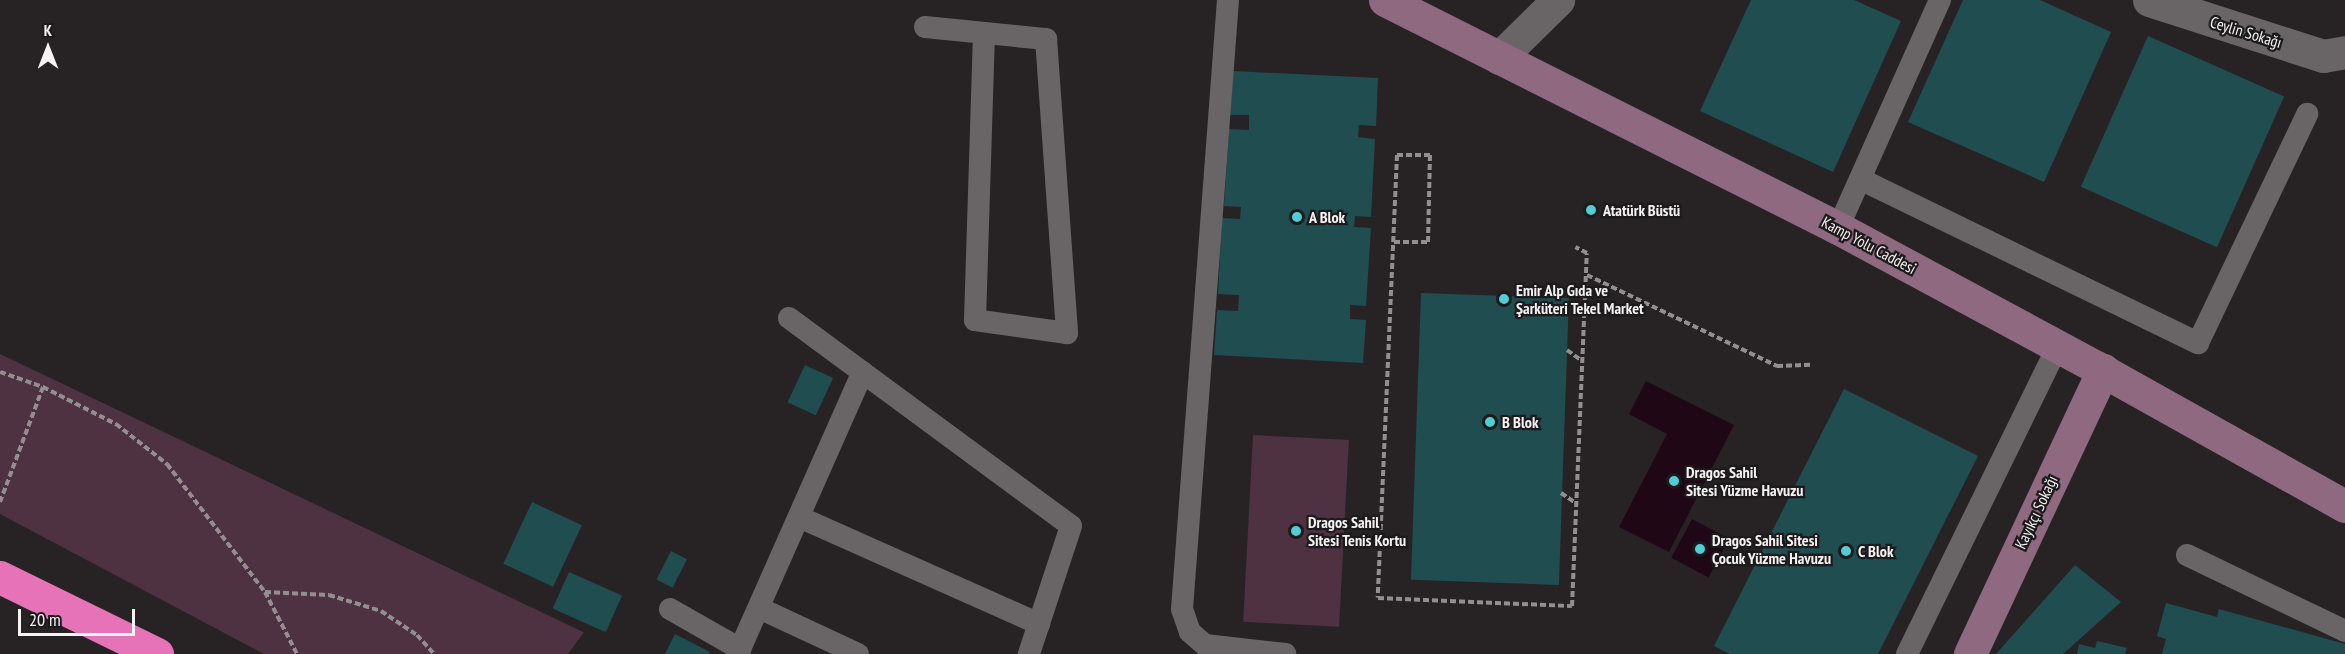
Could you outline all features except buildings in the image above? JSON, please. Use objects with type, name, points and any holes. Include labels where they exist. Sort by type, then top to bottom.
[{"type":"highway","points":[[0,577],[157,654]]},
{"type":"street","name":"Kamp Yolu Caddesi","points":[[1385,0],[1838,228],[2103,370],[2345,506]]},
{"type":"street","points":[[1499,58],[1558,0]]},
{"type":"street","name":"Ceylin Sokağı","points":[[2149,0],[2323,56],[2345,52]]},
{"type":"street","name":"Kayıkçı Sokağı","points":[[1970,654],[2103,370]]},
{"type":"lane","points":[[1228,0],[1182,609],[1190,632],[1205,645],[1285,654]]},
{"type":"lane","points":[[1838,228],[1940,0]]},
{"type":"lane","points":[[925,27],[1046,39],[1067,333],[975,320],[984,33]]},
{"type":"lane","points":[[1860,179],[2198,343],[2307,114]]},
{"type":"lane","points":[[789,318],[1071,526],[1029,654]]},
{"type":"lane","points":[[1907,654],[2058,346]]},
{"type":"lane","points":[[670,609],[740,649],[863,372]]},
{"type":"lane","points":[[799,517],[1039,624]]},
{"type":"lane","points":[[2187,555],[2345,631]]},
{"type":"lane","points":[[759,608],[858,654]]},
{"type":"path","points":[[1394,242],[1428,242],[1430,155],[1397,155],[1378,598],[1572,606],[1587,274],[1587,253],[1575,247]]},
{"type":"path","points":[[1587,274],[1777,366],[1811,365]]},
{"type":"path","points":[[1567,350],[1582,361]]},
{"type":"path","points":[[0,372],[43,387],[116,424],[167,464],[265,592],[297,654]]},
{"type":"path","points":[[0,502],[43,387]]},
{"type":"path","points":[[1561,494],[1576,502]]},
{"type":"path","points":[[265,592],[329,594],[381,611],[417,635],[434,654]]},
{"type":"shaded area","points":[[0,354],[584,632],[568,654],[264,654],[0,514]]},
{"type":"shaded area","name":"Dragos Sahil Sitesi Yüzme Havuzu","points":[[1646,381],[1734,425],[1669,552],[1619,527],[1667,434],[1629,414]]},
{"type":"shaded area","name":"Dragos Sahil Sitesi Tenis Kortu","points":[[1253,435],[1349,440],[1339,627],[1243,622]]},
{"type":"shaded area","name":"Dragos Sahil Sitesi Çocuk Yüzme Havuzu","points":[[1692,519],[1729,539],[1708,578],[1671,558]]},
{"type":"place","name":"Atatürk Büstü","points":[[1591,210]]},
{"type":"place","name":"A Blok","points":[[1297,217]]},
{"type":"place","name":"Emir Alp Gıda ve Şarküteri Tekel Market","points":[[1504,299]]},
{"type":"place","name":"B Blok","points":[[1490,422]]},
{"type":"place","name":"Dragos Sahil Sitesi Yüzme Havuzu","points":[[1674,481]]},
{"type":"place","name":"Dragos Sahil Sitesi Tenis Kortu","points":[[1296,531]]},
{"type":"place","name":"Dragos Sahil Sitesi Çocuk Yüzme Havuzu","points":[[1700,549]]},
{"type":"place","name":"C Blok","points":[[1846,551]]}]
